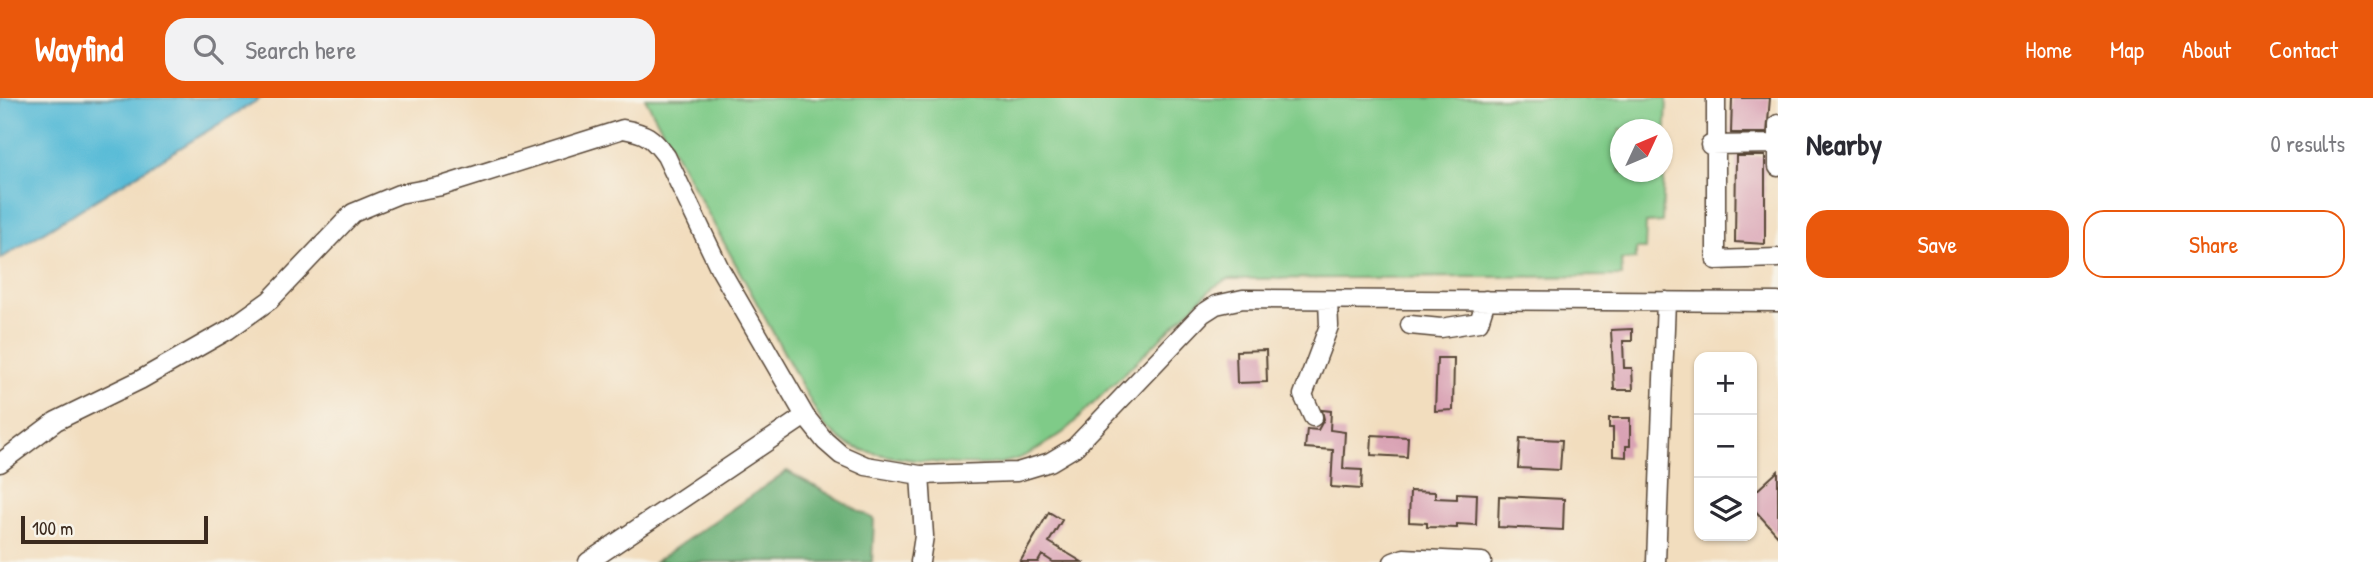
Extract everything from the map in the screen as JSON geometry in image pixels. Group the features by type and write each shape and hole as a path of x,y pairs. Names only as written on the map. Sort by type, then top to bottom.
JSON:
{"lane":[{"path":"1716,98 1713,145 1716,260 1778,258"},
{"path":"1778,124 1778,167"},
{"path":"0,463 56,421 140,380 238,323 270,300 353,213 398,194 442,186 623,129 642,132 655,141 666,156 720,269 805,416 825,441 841,455 866,466 920,475 1017,472 1050,462 1075,447 1202,314 1216,305 1243,299 1778,302"},
{"path":"1713,145 1778,144"},
{"path":"1313,417 1303,395 1329,326 1328,300"},
{"path":"1410,324 1441,328 1479,321 1486,300"},
{"path":"1656,562 1666,301"},
{"path":"588,562 805,416"},
{"path":"920,475 924,536 920,562"},
{"path":"1392,562 1405,558 1482,562"}],"green space":[{"path":"645,98 1667,98 1666,119 1610,119 1610,182 1664,182 1662,222 1646,223 1645,249 1636,249 1636,259 1621,260 1622,276 1228,279 1212,288 1064,432 1026,455 1001,463 967,464 898,458 845,443 824,426"},
{"path":"787,471 874,519 872,562 655,562"}],"water":[{"path":"0,98 261,98 0,259"}],"building":[{"path":"1732,98 1770,98 1767,133 1731,133"},
{"path":"1736,156 1765,156 1765,244 1735,242"},
{"path":"1632,329 1632,341 1623,341 1624,368 1632,368 1633,390 1614,390 1611,330"},
{"path":"1266,350 1267,382 1237,383 1236,351"},
{"path":"1437,358 1454,358 1453,410 1435,411"},
{"path":"1322,410 1331,411 1330,430 1345,432 1343,469 1362,470 1361,489 1331,487 1333,450 1305,448 1307,429 1318,430 1324,419"},
{"path":"1609,418 1630,418 1630,446 1626,446 1626,457 1613,456 1613,428 1609,428"},
{"path":"1372,435 1408,437 1407,457 1371,455"},
{"path":"1520,438 1562,440 1560,470 1518,468"},
{"path":"1778,471 1778,536 1757,513 1757,490"},
{"path":"1410,491 1435,492 1435,498 1457,499 1457,493 1477,494 1476,525 1457,524 1457,528 1427,527 1427,523 1409,522"},
{"path":"1499,496 1564,499 1563,530 1498,527"},
{"path":"1049,512 1062,520 1049,542 1082,562 1053,562 1042,555 1038,562 1020,562"}]}
